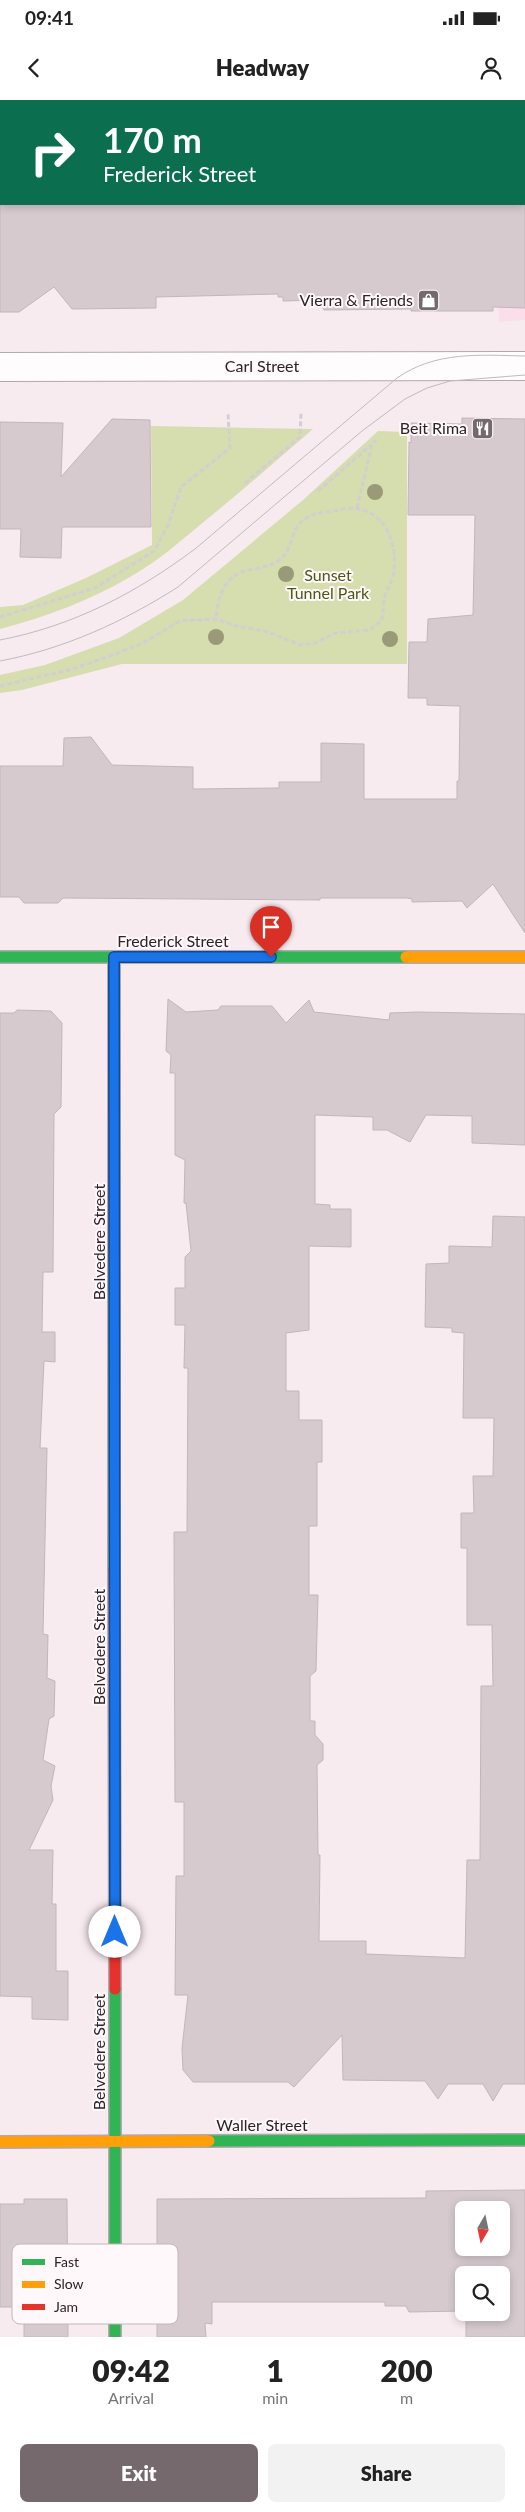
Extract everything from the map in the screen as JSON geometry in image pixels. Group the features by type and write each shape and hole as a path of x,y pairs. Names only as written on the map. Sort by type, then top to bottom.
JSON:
{"street":[{"name":"Carl Street","path":"0,367 525,366"},
{"name":"Belvedere Street","path":"114,957 116,2244"},
{"name":"Frederick Street","path":"0,958 525,957"},
{"name":"Waller Street","path":"0,2142 525,2140"},
{"name":"Belvedere Street","path":"116,2324 116,2337"}],"path":[{"path":"0,617 95,588 154,551 168,525 182,487 230,448 228,413"},
{"path":"245,483 300,437 301,413"},
{"path":"318,492 376,440"},
{"path":"357,508 372,445"},
{"path":"0,686 69,670 107,657 143,643 180,621 216,619 236,626 268,632 300,645 316,643 336,633 362,632 375,628 383,616 384,600 394,573 394,555 387,532 378,517 369,510 344,508 315,514 300,522 285,554 278,561 261,568 240,572 228,581 219,596 216,619"}],"shaded area":[{"path":"494,205 525,205 525,320 499,322"}],"green space":[{"path":"151,426 313,429 179,543 140,571 115,586 67,608 0,629 0,607 23,605 86,578 152,545"},
{"name":"Sunset Tunnel Park","path":"378,431 407,432 407,664 122,664 22,690 0,693 0,675 45,665 119,638 183,600 303,500"}],"building":[{"path":"0,205 525,205 525,308 493,307 493,311 411,311 411,309 324,310 319,300 283,301 283,297 278,297 278,294 156,297 156,308 72,309 54,287 19,312 0,312"},
{"path":"462,418 525,419 525,933 493,884 467,908 462,901 412,902 412,899 407,898 320,898 320,900 63,898 58,903 24,903 19,897 0,897 0,766 63,766 64,738 91,737 112,765 193,767 193,789 279,788 279,782 321,782 321,743 364,744 364,799 457,799 460,706 427,705 427,698 408,698 409,642 427,642 428,619 473,615 475,515 408,515 411,423 462,424"},
{"path":"112,419 150,420 151,527 62,527 61,558 20,557 21,529 0,529 0,422 63,423 61,477"},
{"path":"168,999 186,1012 218,1010 221,1006 272,1006 286,1023 309,1000 314,1012 389,1020 390,1013 525,1014 525,1145 472,1143 472,1116 426,1115 410,1142 387,1130 373,1130 373,1117 315,1115 315,1204 330,1205 330,1209 351,1209 351,1247 309,1246 309,1330 286,1333 286,1391 299,1391 299,1420 322,1420 322,1462 317,1462 317,1526 309,1526 309,1595 318,1595 316,1671 310,1676 310,1721 315,1721 315,1735 323,1744 323,1760 317,1765 318,1855 320,1855 319,1941 366,1941 366,1954 465,1958 467,1860 480,1860 481,1686 493,1686 492,1625 467,1625 467,1548 461,1548 461,1513 474,1513 473,1476 493,1476 494,1418 463,1418 464,1333 452,1332 452,1328 425,1327 426,1264 449,1263 449,1246 492,1247 493,1216 525,1217 525,2084 503,2084 493,2101 483,2084 448,2084 438,2099 425,2081 343,2080 342,2035 294,2087 288,2082 193,2082 183,2070 182,2048 188,1995 175,1995 176,1876 184,1876 184,1802 175,1802 174,1532 187,1532 188,1368 184,1368 185,1325 175,1325 175,1288 185,1288 185,1257 191,1251 186,1203 184,1203 185,1160 175,1155 175,1073 170,1073 171,1055 166,1051"},
{"path":"17,1010 51,1011 62,1023 61,1107 54,1114 53,1272 43,1272 42,1332 55,1332 55,1362 44,1361 40,1448 47,1448 43,1634 48,1635 47,1678 55,1681 54,1716 49,1719 43,1760 55,1766 51,1786 53,1800 29,1850 53,1850 52,1904 56,1904 56,1971 68,1971 68,2020 32,2019 32,1997 0,1996 0,1013 14,1013"},
{"path":"525,2190 525,2337 466,2337 466,2321 510,2321 510,2266 455,2266 455,2311 409,2312 406,2306 385,2306 385,2302 212,2302 212,2324 205,2323 206,2337 157,2337 157,2324 178,2324 178,2244 157,2244 157,2199 426,2198 426,2191"},
{"path":"24,2199 67,2199 67,2244 12,2244 12,2307 0,2307 0,2204 24,2204"},
{"path":"24,2324 68,2324 68,2337 24,2337"}],"tram line":[{"path":"0,640 27,634 78,617 127,593 173,565 195,549 397,378 412,369 427,363 458,356 525,356"},
{"path":"0,661 24,656 92,633 136,612 178,587 362,431 405,399 427,388 450,381 525,375"}],"traffic: fast":[{"path":"0,957 406,957"},
{"path":"114,1261 114,1569"},
{"path":"115,1989 115,2244"},
{"path":"209,2141 525,2140"},
{"path":"115,2324 115,2337"}],"traffic: slow":[{"path":"406,957 525,957"},
{"path":"0,2142 209,2141"}],"traffic: jam":[{"path":"114,957 114,1261"},
{"path":"114,1569 115,1989"}],"place":[{"name":"Vierra & Friends","path":"429,300"},
{"name":"Beit Rima","path":"483,428"}],"route":[{"path":"115,1932 114,957 271,957"}]}
